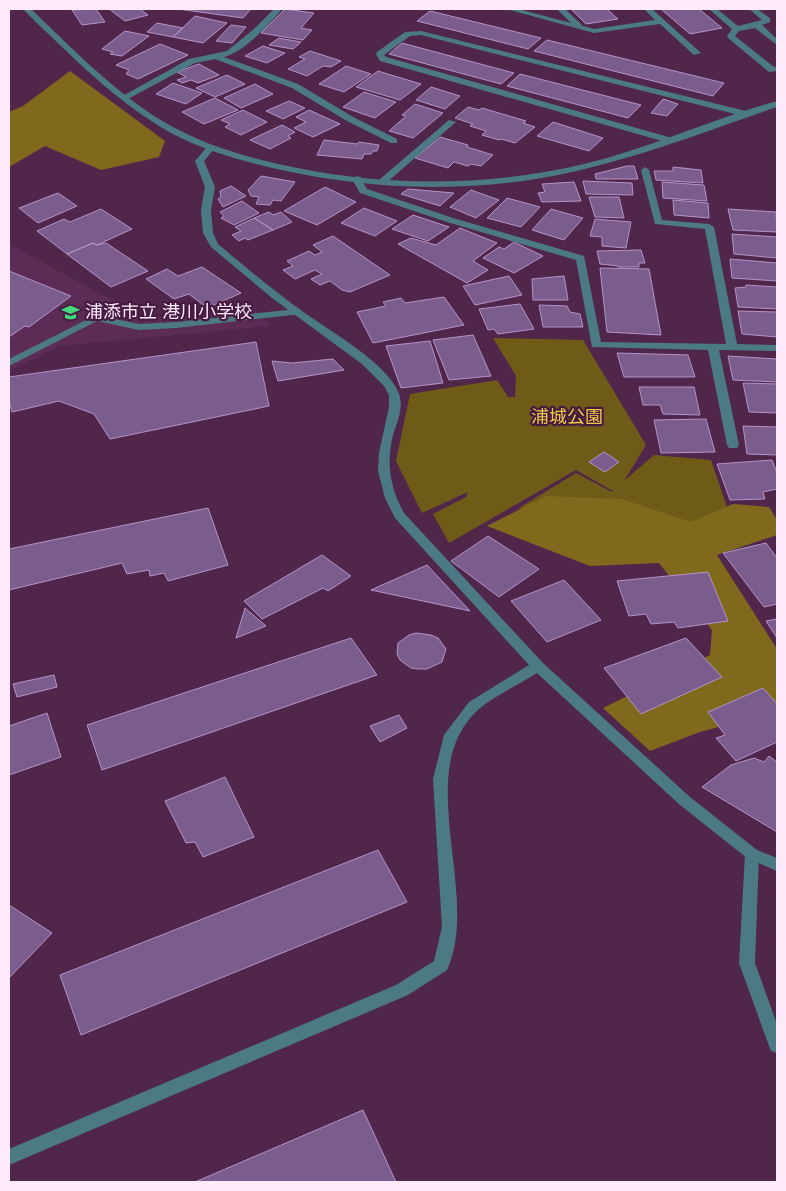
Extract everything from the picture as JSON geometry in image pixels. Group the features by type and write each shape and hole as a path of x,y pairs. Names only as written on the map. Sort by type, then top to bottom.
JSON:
{"street":[{"path":"27,9 123,98 161,124 212,148 268,164 330,177 382,182 457,183 521,179 575,168 669,140 777,104"},
{"path":"123,98 192,61 230,53 278,9"},
{"path":"510,9 594,31 661,21"},
{"path":"561,9 579,27"},
{"path":"648,9 697,53"},
{"path":"713,9 736,29"},
{"path":"753,9 767,20 757,25 736,29 731,36 772,70 777,69"},
{"path":"757,25 777,42"},
{"path":"669,140 383,59 380,54 408,34 421,33 747,114"},
{"path":"214,56 295,86 350,119 394,141"},
{"path":"382,182 452,122"},
{"path":"212,148 199,161 210,187 206,210 207,226 208,234 214,245 297,312 371,366 384,379 394,394 395,412 385,444 383,471 389,498 399,515 538,666 686,801 752,854 777,865"},
{"path":"645,170 658,222 709,227 732,347"},
{"path":"357,180 363,191 450,220 582,258 596,345 777,348"},
{"path":"9,363 96,318 139,327 176,326 297,312"},
{"path":"713,347 733,445"},
{"path":"9,1157 402,990 441,965 450,927 440,779 451,735 474,706 538,666"},
{"path":"752,854 747,963 777,1046"}],"shaded area":[{"path":"70,71 165,141 159,157 101,170 45,146 9,167 9,112 23,106"},
{"name":"浦添市立 港川小学校","path":"9,244 147,319 250,304 271,326 60,346 9,371"},
{"path":"546,496 622,499 691,522 733,504 769,507 777,520 777,535 717,555 777,649 777,711 700,732 650,751 603,708 710,655 712,630 659,563 590,566 487,526"}],"green space":[{"name":"浦城公園","path":"493,338 583,340 646,445 624,481 654,455 711,460 728,510 692,533 553,531 519,508 576,473 613,491 576,470 449,543 433,514 466,497 468,492 422,513 396,461 410,394 497,380 508,397 515,397 516,376"}],"building":[{"path":"96,9 105,22 82,25 72,10"},
{"path":"109,9 140,9 148,15 125,21"},
{"path":"178,9 251,9 243,18"},
{"path":"285,9 314,13 301,28 312,30 303,40 261,33"},
{"path":"571,9 607,9 618,19 586,24"},
{"path":"661,9 699,9 722,28 690,34"},
{"path":"430,11 541,38 528,49 417,21"},
{"path":"195,16 227,23 203,43 173,37"},
{"path":"157,23 183,28 173,37 147,32"},
{"path":"231,25 246,27 232,43 216,41"},
{"path":"125,31 149,36 122,56 110,54 113,52 102,49"},
{"path":"279,38 301,42 293,49 269,45"},
{"path":"547,40 724,83 713,96 534,51"},
{"path":"402,43 514,73 501,84 389,54"},
{"path":"160,44 188,55 138,79 126,74 129,70 116,65"},
{"path":"263,46 285,53 267,63 245,56"},
{"path":"310,51 341,61 331,67 323,66 307,76 288,69 305,59 299,57"},
{"path":"199,64 219,75 198,83 191,80 182,83 177,80 186,77 177,72"},
{"path":"346,66 371,74 344,92 319,84"},
{"path":"378,71 421,84 400,100 356,87"},
{"path":"520,74 641,105 628,118 507,86"},
{"path":"227,75 245,84 215,97 196,88"},
{"path":"173,83 202,93 186,104 156,94"},
{"path":"255,84 273,94 241,108 224,98"},
{"path":"431,87 460,96 445,109 416,100"},
{"path":"364,92 396,102 375,118 343,107"},
{"path":"215,98 238,110 204,124 182,112"},
{"path":"663,99 678,104 667,116 651,113"},
{"path":"289,101 305,108 283,119 266,111"},
{"path":"415,104 443,113 413,138 389,131 406,116 402,115"},
{"path":"468,107 479,110 482,108 526,121 523,123 535,127 515,143 482,135 486,131 470,126 473,124 455,118"},
{"path":"243,110 267,122 241,135 225,127 230,124 221,120"},
{"path":"309,110 340,124 313,137 294,128 306,122 296,117"},
{"path":"553,122 603,138 589,151 537,136"},
{"path":"282,125 295,132 288,136 291,138 270,149 250,140"},
{"path":"440,137 493,155 481,166 471,164 468,166 454,162 448,168 415,158"},
{"path":"324,140 379,145 377,151 373,151 371,154 364,154 362,159 317,155"},
{"path":"634,166 638,179 596,179 595,174"},
{"path":"673,167 701,170 703,183 656,180 654,171 673,171"},
{"path":"261,176 295,182 281,201 273,200 270,205 256,204 259,197 251,196 248,190"},
{"path":"583,181 632,183 633,195 586,194"},
{"path":"574,182 581,201 542,202 538,193 545,192 542,184"},
{"path":"662,182 704,185 707,201 663,198"},
{"path":"231,186 246,196 223,207 218,199 221,197 220,191"},
{"path":"325,187 356,202 317,225 284,211"},
{"path":"408,189 454,193 440,206 401,194"},
{"path":"471,190 499,200 476,218 450,207"},
{"path":"58,193 77,206 38,223 19,208"},
{"path":"589,197 619,197 624,218 595,217"},
{"path":"507,198 540,207 521,227 487,218"},
{"path":"673,200 708,203 709,218 674,215"},
{"path":"242,201 259,213 234,225 221,218 224,216 220,212"},
{"path":"364,208 397,221 375,236 341,223"},
{"path":"101,209 132,229 97,245 93,243 67,254 37,231 64,219 70,222"},
{"path":"551,209 583,218 564,240 532,230"},
{"path":"728,209 776,212 777,232 733,230"},
{"path":"269,212 273,215 281,212 292,222 273,230 254,218"},
{"path":"413,215 449,227 428,241 392,229"},
{"path":"254,218 273,230 248,240 245,238 239,241 232,235 241,231 235,227"},
{"path":"595,219 631,222 626,248 602,246 602,237 590,236"},
{"path":"460,228 497,243 473,261 488,270 467,283 398,244 411,238 436,245"},
{"path":"732,234 777,237 777,258 734,254"},
{"path":"333,236 390,275 350,292 342,290 330,281 320,285 311,279 322,274 315,270 295,279 283,270 293,266 287,261 309,251 315,255 322,252 313,245"},
{"path":"514,242 543,256 514,273 483,258 499,247 504,249"},
{"path":"93,243 97,245 106,243 148,271 111,287 67,254"},
{"path":"641,250 645,263 639,263 639,267 618,267 600,264 597,251"},
{"path":"730,259 777,263 777,281 732,278"},
{"path":"202,267 241,293 207,308 189,294 174,299 146,279 167,269 178,276"},
{"path":"600,268 649,269 661,335 607,332"},
{"path":"9,271 71,296 29,327 25,326 9,337"},
{"path":"509,276 522,295 475,305 463,286"},
{"path":"564,276 568,300 533,300 532,279"},
{"path":"746,285 777,287 777,309 738,307 735,288 746,287"},
{"path":"444,297 464,325 373,343 357,312 386,306 383,302 401,298 405,303"},
{"path":"520,304 534,329 498,334 494,329 488,330 479,309"},
{"path":"539,305 567,306 570,312 580,314 583,327 543,327"},
{"path":"738,311 777,312 777,337 742,334"},
{"path":"473,335 491,376 449,380 433,340"},
{"path":"430,341 443,383 401,388 386,346"},
{"path":"256,342 269,406 110,439 94,414 59,401 12,412 9,401 9,377"},
{"path":"617,353 688,355 695,377 624,377"},
{"path":"728,356 777,359 777,382 733,380"},
{"path":"333,359 344,370 278,381 272,361 292,363"},
{"path":"743,383 777,384 777,413 749,412"},
{"path":"639,387 694,387 700,415 663,414 660,405 643,405"},
{"path":"706,419 715,452 661,453 654,420"},
{"path":"743,426 777,427 777,455 747,454"},
{"path":"604,452 619,462 605,472 589,462"},
{"path":"772,460 777,473 777,489 763,492 765,499 730,500 717,464"},
{"path":"208,508 228,565 168,581 164,573 150,576 149,570 127,574 122,563 9,590 9,549"},
{"path":"488,536 539,569 499,597 451,561"},
{"path":"766,543 777,558 777,604 764,607 723,553"},
{"path":"322,555 351,576 328,591 323,588 262,619 244,601"},
{"path":"427,565 470,611 371,590"},
{"path":"708,572 728,621 678,628 674,622 651,624 646,614 629,616 617,581"},
{"path":"564,580 601,620 547,642 511,601"},
{"path":"245,608 266,626 236,638"},
{"path":"777,619 777,638 766,621"},
{"path":"416,633 438,638 446,649 442,662 427,669 419,669 411,668 400,660 397,654 398,643 409,635"},
{"path":"351,638 377,675 102,770 87,725"},
{"path":"686,638 722,677 641,714 604,668"},
{"path":"54,675 57,687 17,697 13,684"},
{"path":"763,688 777,704 777,742 736,761 716,738 725,735 708,712"},
{"path":"47,713 61,757 9,775 9,726"},
{"path":"399,715 407,728 380,742 370,726"},
{"path":"769,756 777,762 777,832 702,787 731,765 754,758 764,762"},
{"path":"225,777 254,837 203,857 195,842 186,843 165,801"},
{"path":"378,850 407,902 81,1035 60,975"},
{"path":"9,905 52,933 9,978"},
{"path":"363,1110 396,1182 195,1182"}],"place":[{"name":"浦添市立 港川小学校","path":"71,312"}]}
